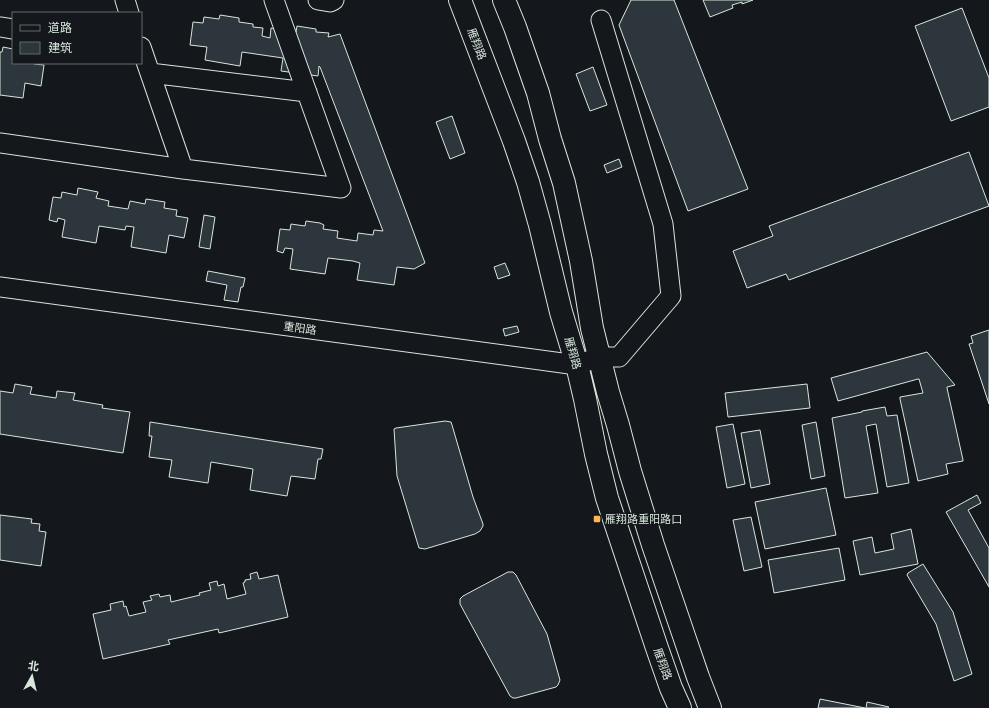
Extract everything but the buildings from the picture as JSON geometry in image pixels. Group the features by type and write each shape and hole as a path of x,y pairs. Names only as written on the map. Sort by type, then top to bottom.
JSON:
{"main road":[{"name":"雁翔路","path":"460,0 514,141 528,182 561,312 577,365 607,498 657,648 671,688 680,708"},
{"path":"504,0 538,93 550,139 564,183 581,261 592,328 630,471 695,670 710,708"}],"street":[{"path":"125,0 129,12"},
{"path":"0,143 183,169 341,188 274,0"},
{"path":"318,0 330,2 334,0"},
{"name":"重阳路","path":"0,287 577,365 599,357 619,357 671,296 663,224 601,20"},
{"path":"0,27 12,29"},
{"path":"142,50 183,169"},
{"path":"150,73 307,92"}],"place":[{"name":"雁翔路重阳路口","path":"597,519"}]}
